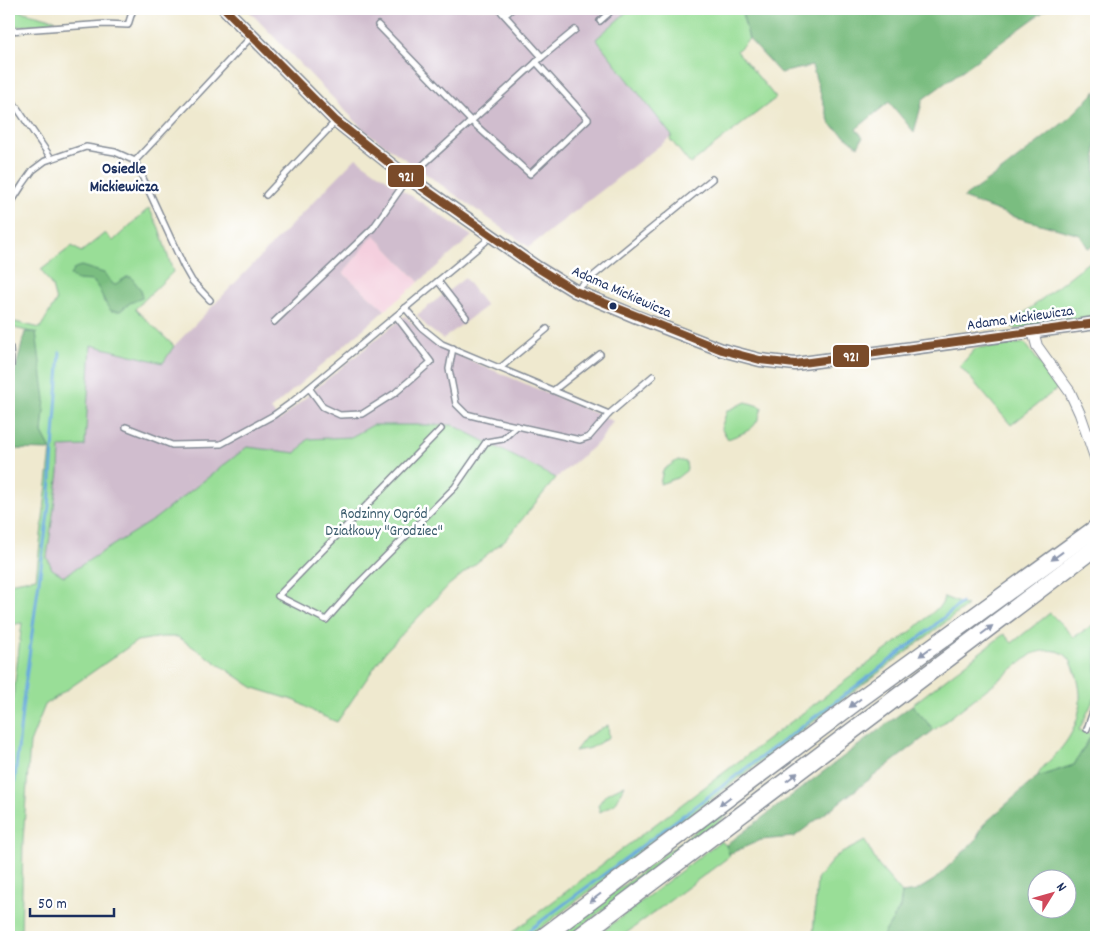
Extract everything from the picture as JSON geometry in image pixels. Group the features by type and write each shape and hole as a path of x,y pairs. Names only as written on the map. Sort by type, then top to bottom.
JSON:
{"main road":[{"path":"543,937 856,702 1096,528"},
{"path":"579,937 1096,547"}],"street":[{"name":"Adama Mickiewicza","path":"225,9 336,122 410,179 536,267 575,290 644,320 722,350 776,363 795,364 1096,323"},
{"path":"1033,331 1037,346 1070,392 1096,460"}],"lane":[{"path":"9,31 105,24 128,25 133,9"},
{"path":"499,9 542,57"},
{"path":"505,15 512,9"},
{"path":"600,21 609,13 606,9"},
{"path":"378,25 471,121 530,174 588,119 536,62"},
{"path":"274,322 372,228 400,189 410,179 536,62 575,30"},
{"path":"135,161 252,37"},
{"path":"9,96 51,158"},
{"path":"266,195 336,122"},
{"path":"9,211 15,197 33,170 51,158 86,147 115,152 135,161 184,267 192,281 210,300"},
{"path":"575,290 712,179"},
{"path":"126,427 172,445 221,444 274,415 309,388 485,242 490,235"},
{"path":"438,281 466,317"},
{"path":"405,308 422,328 442,344 609,414"},
{"path":"309,388 323,407 340,414 362,414 395,393 431,362 396,316"},
{"path":"500,368 547,329"},
{"path":"9,369 11,365 10,348"},
{"path":"453,348 449,369 456,404 466,414 580,440 589,437 609,414 653,376"},
{"path":"554,390 600,354"},
{"path":"441,429 278,596 326,620 361,580 455,487 486,442 503,439 517,426"},
{"path":"1087,729 1096,703"}],"shaded area":[{"path":"247,9 630,9 596,39 672,136 529,247 365,131"},
{"path":"356,158 472,236 419,282 374,235 343,273 385,310 271,409 279,421 405,316 425,336 441,348 613,421 600,441 556,478 513,459 373,425 351,437 323,438 296,453 247,447 156,518 64,576 52,569 47,557 60,447 85,446 90,345 163,363 175,345"},
{"path":"374,235 419,282 385,310 343,273"},
{"path":"465,278 486,306 443,339 428,328 417,315"}],"green space":[{"path":"9,9 56,20 44,24 9,27"},
{"path":"630,9 741,9 749,39 737,51 776,98 690,164 670,139 672,136 596,39"},
{"path":"741,9 1047,9 923,99 914,132 889,102 856,129 863,137 858,146 830,124 812,66 780,73 749,39"},
{"path":"1096,91 1096,245 1088,248 1080,235 1015,217 963,198 1068,119"},
{"name":"Rodzinny Ogród Działkowy \"Grodziec\"","path":"149,208 159,228 173,272 135,309 174,346 163,363 91,345 85,446 60,447 59,472 47,557 52,569 64,576 156,518 247,447 296,453 308,439 351,437 373,425 453,425 556,478 505,540 449,585 385,652 337,722 318,714 296,701 254,688 178,637 162,637 137,641 45,705 30,743 23,840 21,937 9,937 9,731 22,623 9,625 9,583 36,578 51,450 42,433 43,417 36,333 9,327 9,322 40,328 56,301 52,286 41,270 72,246 81,252 105,233 113,241","holes":["127,277 130,303 120,311 104,302 101,290 93,281 114,286"]},
{"path":"1096,260 1096,317 1017,329 1012,327 1013,322 1086,264"},
{"path":"81,266 104,273 114,285 127,277 131,277 141,290 142,298 130,303 120,311 111,311 93,281 77,280 70,275 75,268"},
{"path":"25,332 36,332 45,399 42,433 51,450 9,449 9,395"},
{"path":"1025,343 1058,388 1011,425 960,366 976,348"},
{"path":"746,402 762,407 760,415 751,429 728,439 721,428 727,411"},
{"path":"678,460 686,462 687,470 677,478 660,484 663,470"},
{"path":"944,597 967,606 529,937 506,937 914,629 942,604"},
{"path":"1050,613 1074,637 1096,623 1096,695 1079,730 1092,734 1074,765 1037,777 1043,767 1057,753 1072,733 1079,711 1080,699 1077,676 1069,658 1060,652 1049,650 1032,654 934,730 912,705 1004,634 1012,643"},
{"path":"912,705 934,730 794,837 761,840 729,854 726,845"},
{"path":"608,725 609,737 591,748 575,751 586,737"},
{"path":"1092,734 1096,734 1096,937 882,937 900,908 902,893 916,891 934,880 976,840 983,825 1037,777 1074,765"},
{"path":"625,785 614,804 600,812 598,805 606,794"},
{"path":"722,811 727,815 709,830 567,937 555,937"},
{"path":"720,841 726,845 730,856 621,937 595,937"},
{"path":"865,841 878,865 902,893 900,908 882,937 813,937 817,879 836,856"}],"waterway":[{"path":"9,836 23,701 49,506 60,352"},
{"path":"520,937 859,684 961,603"}],"transit line":[{"name":"921","path":"225,9 336,121 399,171 536,267 575,291 722,350 760,360 795,364 1096,323"}],"district":[{"name":"Osiedle Mickiewicza","path":"124,176"}]}
